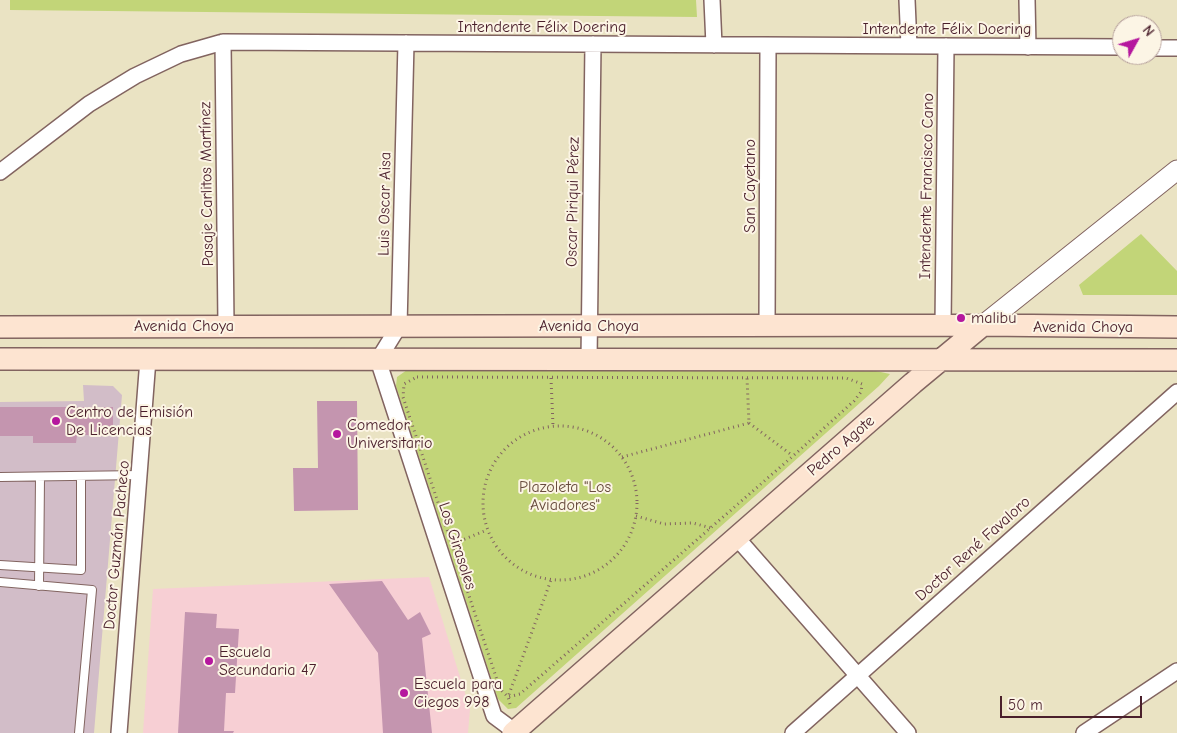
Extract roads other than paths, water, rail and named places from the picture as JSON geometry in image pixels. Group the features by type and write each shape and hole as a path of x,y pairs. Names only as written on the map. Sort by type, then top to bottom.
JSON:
{"main road":[{"name":"Avenida Choya","path":"0,327 983,325 1177,327"},
{"name":"Pedro Agote","path":"515,733 983,325"},
{"name":"Avenida Choya","path":"0,359 378,360 551,368 589,360 1177,360"}],"street":[{"path":"712,0 714,45"},
{"path":"908,0 909,46"},
{"path":"1027,0 1028,47"},
{"name":"Intendente Félix Doering","path":"0,172 90,104 135,76 181,54 223,42 1112,47"},
{"name":"Pasaje Carlitos Martínez","path":"223,42 226,326"},
{"name":"Luis Oscar Aisa","path":"399,326 406,43"},
{"name":"Oscar Piriqui Pérez","path":"589,360 593,44"},
{"name":"San Cayetano","path":"767,326 768,46"},
{"name":"Intendente Francisco Cano","path":"943,326 946,46"},
{"path":"1162,48 1177,48"},
{"name":"Pedro Agote","path":"983,325 1177,170"},
{"path":"378,360 399,326"},
{"name":"Doctor Guzmán Pacheco","path":"120,733 148,359"},
{"name":"Los Girasoles","path":"378,360 494,716 515,733"},
{"name":"Doctor René Favaloro","path":"793,733 1177,392"},
{"path":"737,538 908,733"},
{"path":"1084,733 1177,671"}],"lane":[{"path":"0,477 140,475"},
{"path":"0,564 81,570 82,476"},
{"path":"39,586 40,477"},
{"path":"0,582 92,590 79,733"}],"place":[{"name":"malibu","path":"961,318"},
{"name":"Centro de Emisión De Licencias","path":"56,421"},
{"name":"Comedor Universitario","path":"337,434"},
{"name":"Escuela Secundaria 47","path":"209,661"},
{"name":"Escuela para Ciegos 998","path":"404,693"}],"park label":[{"name":"Plazoleta \"Los Aviadores\"","path":"565,496"}]}
